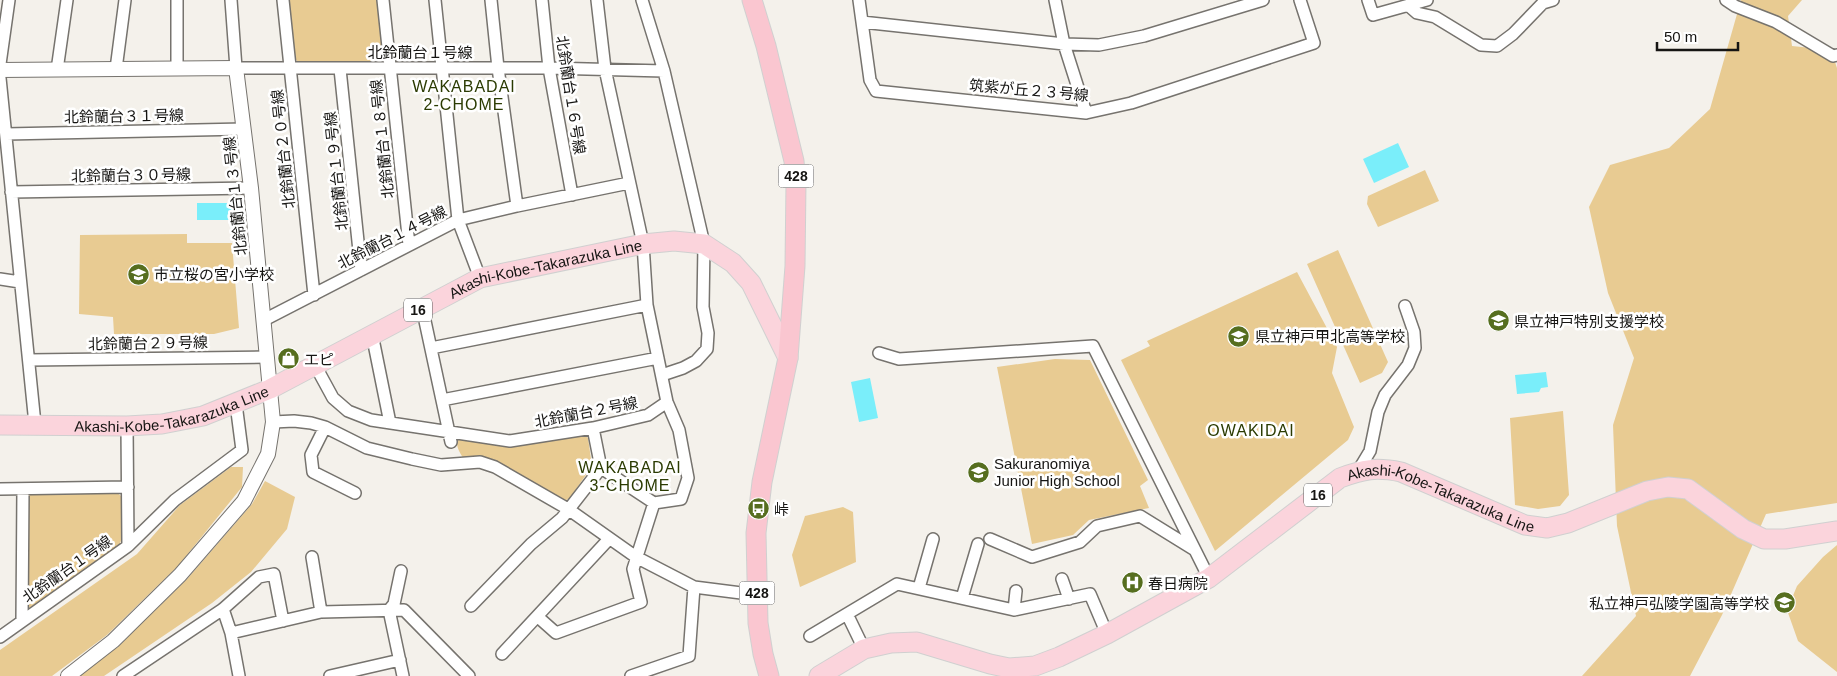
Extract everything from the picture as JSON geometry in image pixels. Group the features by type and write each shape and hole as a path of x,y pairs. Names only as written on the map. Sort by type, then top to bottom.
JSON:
{"highway":[{"name":"428","path":"752,0 766,46 795,168 797,205 795,266 788,358 758,509 756,533 757,594 762,647 769,676"}],"main road":[{"name":"Akashi-Kobe-Takarazuka Line","path":"0,424 127,426 162,424 195,417 236,404 270,389 480,278 643,244 674,241 704,244 733,264 751,282 788,358"},
{"name":"Akashi-Kobe-Takarazuka Line","path":"831,673 864,650 891,643 917,642 990,664 1037,671 1059,657 1107,634 1209,578 1340,478 1358,471 1380,468 1400,472 1524,525 1547,528 1568,524 1647,491 1668,487 1688,489 1743,529 1764,539 1785,539 1837,531"}],"street":[{"path":"0,64 9,0"},
{"path":"57,70 67,0"},
{"path":"116,69 125,0"},
{"path":"177,0 177,69"},
{"name":"北鈴蘭台１３号線","path":"68,676 113,641 180,575 244,501 268,454 273,422 251,188 236,68 231,0"},
{"name":"北鈴蘭台２０号線","path":"284,0 314,294"},
{"name":"北鈴蘭台１８号線","path":"383,0 409,245"},
{"path":"435,0 458,220 480,278"},
{"path":"491,0 516,206"},
{"name":"北鈴蘭台１６号線","path":"542,0 549,68 572,195"},
{"path":"593,428 601,468 654,503 681,500 688,478 679,430 667,402 647,305 643,244 605,69 597,0"},
{"path":"642,0 664,71 704,244 703,307 708,333 707,348 696,360 682,368 662,375"},
{"name":"筑紫が丘２３号線","path":"859,0 870,80 876,90 1086,113 1131,103 1314,43 1300,0"},
{"path":"1055,0 1064,44 1086,113"},
{"path":"862,22 1064,44 1099,45 1144,36 1264,0"},
{"path":"1368,0 1374,15 1426,0"},
{"path":"1409,6 1417,13 1435,17 1481,46 1497,46 1513,34 1543,3 1554,0"},
{"path":"1726,0 1734,6 1776,22 1834,56 1837,55"},
{"name":"北鈴蘭台１号線","path":"0,70 549,68 664,71"},
{"name":"北鈴蘭台１９号線","path":"340,69 361,270"},
{"path":"0,78 35,424"},
{"name":"北鈴蘭台３１号線","path":"6,134 244,129"},
{"name":"北鈴蘭台１４号線","path":"264,320 458,220 516,206 629,184"},
{"name":"北鈴蘭台３０号線","path":"11,192 251,188"},
{"path":"0,279 20,282"},
{"path":"431,348 647,305"},
{"path":"1358,471 1370,451 1378,412 1385,395 1408,365 1415,348 1414,332 1406,306"},
{"path":"273,422 294,421 311,423 326,427 367,448 441,465 452,448 422,307"},
{"path":"372,334 390,423"},
{"path":"879,353 899,359 1093,346 1209,578"},
{"name":"北鈴蘭台２９号線","path":"29,360 267,357"},
{"path":"442,400 658,358"},
{"name":"北鈴蘭台２号線","path":"315,365 333,398 348,411 370,420 390,423 452,448 593,428 648,415 667,402"},
{"path":"128,546 175,500 242,450 236,404"},
{"name":"北鈴蘭台１号線","path":"0,637 128,546 127,426"},
{"path":"326,427 311,455 313,472 355,493"},
{"path":"452,448 495,467 568,509 636,557 694,587 757,594"},
{"path":"471,606 531,544 562,518 601,468"},
{"path":"0,488 128,487"},
{"path":"22,621 23,489"},
{"path":"538,617 556,634 641,602 633,569 654,503"},
{"path":"990,539 1032,557 1080,542 1097,526 1140,516 1195,550"},
{"path":"502,654 609,539"},
{"path":"919,588 933,540"},
{"path":"962,598 978,544"},
{"path":"312,557 321,612"},
{"path":"389,610 394,604 401,571"},
{"path":"123,676 224,610 259,577 274,574 283,621"},
{"path":"1062,579 1069,599"},
{"path":"810,636 897,584 1014,610 1090,594 1107,634"},
{"path":"631,676 690,656 694,587"},
{"path":"1014,610 1016,591"},
{"path":"224,610 240,676"},
{"path":"389,610 403,676"},
{"path":"231,634 321,612 404,610 469,676"},
{"path":"847,614 864,650"},
{"path":"330,676 400,660"}],"shaded area":[{"path":"287,0 379,0 384,56 380,61 297,61 293,55"},
{"path":"1741,0 1802,0 1788,16 1792,46 1831,50 1837,68 1837,503 1766,514 1722,615 1690,676 1582,676 1636,616 1617,526 1613,425 1634,358 1608,293 1589,207 1610,165 1669,148 1710,109"},
{"path":"1425,170 1439,201 1378,227 1367,204 1368,196"},
{"path":"187,234 187,243 232,243 239,328 214,334 114,334 113,317 79,314 80,235"},
{"path":"1338,250 1388,362 1382,373 1360,383 1307,264"},
{"path":"1297,272 1337,347 1332,373 1354,427 1348,440 1215,551 1121,360 1150,346 1147,341"},
{"path":"1055,359 1090,360 1148,480 1140,486 1149,508 1089,520 1073,535 1032,544 997,367"},
{"path":"1563,411 1569,495 1560,506 1538,509 1515,505 1510,418"},
{"path":"584,435 588,438 592,466 570,498 563,502 464,459 457,444 458,439"},
{"path":"231,467 243,467 242,487 178,566 107,635 52,676 0,676 0,650 137,554 180,505"},
{"path":"265,481 295,497 287,529 251,572 212,603 104,676 81,676 81,673 118,647 188,578 252,504"},
{"path":"115,491 121,496 122,537 119,547 31,609 27,605 27,498 30,494"},
{"path":"843,507 853,512 856,562 800,587 792,555 805,516"},
{"path":"1837,545 1837,672 1798,641 1787,610 1797,586 1823,557"}],"water":[{"path":"1398,143 1409,167 1374,183 1363,159"},
{"path":"197,203 237,203 237,220 197,220"},
{"path":"1546,372 1548,387 1541,388 1539,392 1517,394 1515,375"},
{"path":"870,378 878,418 859,422 851,382"}],"place":[{"name":"市立桜の宮小学校","path":"138,274"},
{"name":"県立神戸特別支援学校","path":"1498,321"},
{"name":"県立神戸甲北高等学校","path":"1239,336"},
{"name":"エピ","path":"288,359"},
{"name":"Sakuranomiya Junior High School","path":"978,472"},
{"name":"峠","path":"758,509"},
{"name":"春日病院","path":"1132,583"},
{"name":"私立神戸弘陵学園高等学校","path":"1785,603"}],"district":[{"name":"WAKABADAI 2-CHOME","path":"464,95"},
{"name":"OWAKIDAI","path":"1251,430"},
{"name":"WAKABADAI 3-CHOME","path":"630,476"}]}
